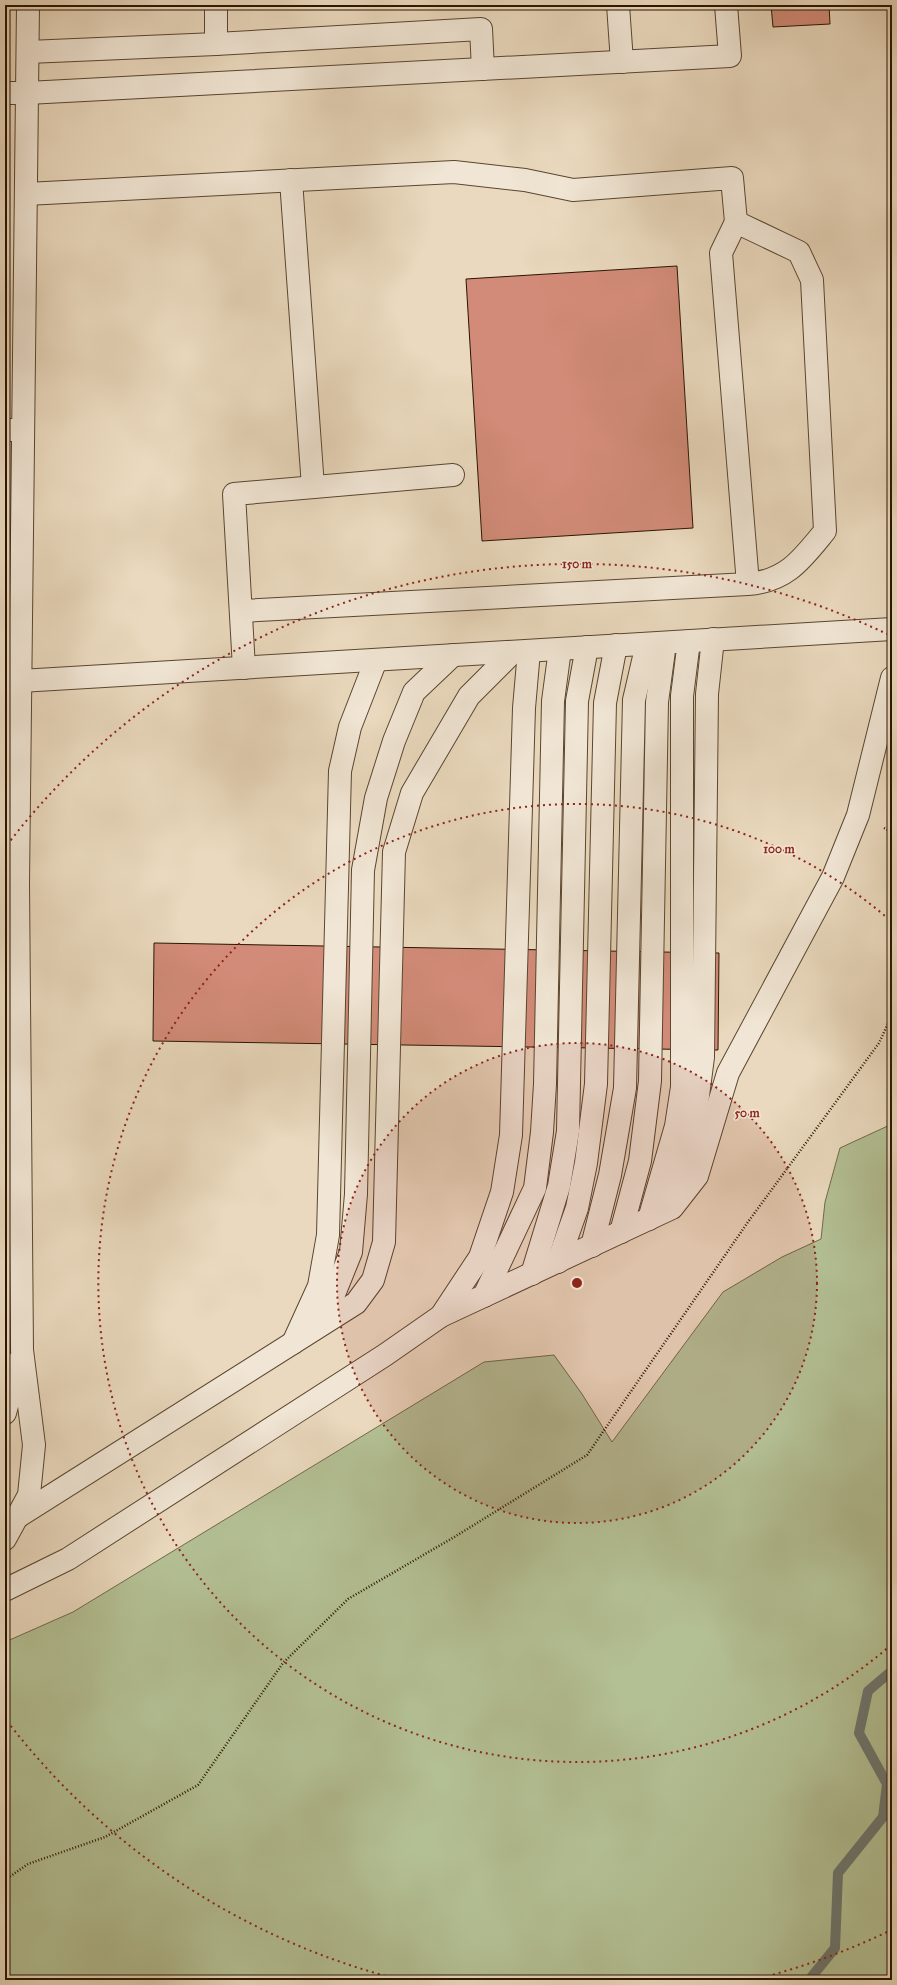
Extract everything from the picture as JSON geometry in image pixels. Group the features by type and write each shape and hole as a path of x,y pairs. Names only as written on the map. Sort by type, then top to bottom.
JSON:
{"street":[{"path":"5,1539 29,1495 34,1445 22,1350 13,1224 12,1014 12,842 20,681 13,652 14,430 26,194 28,5"},
{"path":"216,5 216,44"},
{"path":"618,5 622,62"},
{"path":"5,93 730,56 726,5"},
{"path":"28,52 216,44 481,29 483,69"},
{"path":"26,194 454,172 525,180 573,190 732,178 736,222 722,253 748,584"},
{"path":"291,180 313,488"},
{"path":"241,611 765,583 798,564 825,530 812,280 799,252 736,222"},
{"path":"244,668 234,494 453,475"},
{"path":"20,681 892,629"},
{"path":"672,1208 694,1127 703,1057 707,694 712,640"},
{"path":"649,1219 676,1126 682,1087 682,696 689,641"},
{"path":"621,1232 640,1161 650,1081 657,702 656,643"},
{"path":"592,1246 610,1175 625,1088 634,700 656,643"},
{"path":"558,1262 578,1208 586,1163 596,1084 605,703 616,645"},
{"path":"532,1274 559,1186 568,1131 578,701 587,647"},
{"path":"484,1296 535,1188 541,1139 545,1084 553,701 560,649"},
{"path":"441,1316 480,1258 502,1192 511,1135 524,708 521,651"},
{"path":"18,1517 356,1303 373,1280 384,1242 394,852 412,793 469,696 521,651"},
{"path":"322,1324 351,1252 356,1194 363,870 376,798 394,742 414,692 453,655"},
{"path":"293,1342 320,1286 328,1235 340,771 350,727 376,660"},
{"path":"5,1590 68,1559 385,1355 441,1316 672,1208 697,1176 728,1073 833,877 858,815 892,678"},
{"path":"6,1405 22,1350"}],"path":[{"path":"5,1880 28,1864 105,1837 198,1785 283,1664 348,1599 456,1536 587,1455 748,1222 879,1043 892,1015"}],"green space":[{"path":"892,1124 892,1980 5,1980 5,1642 73,1612 484,1362 554,1355 582,1394 612,1442 723,1292 782,1257 821,1239 825,1202 840,1148"}],"building":[{"path":"771,5 829,5 830,24 773,27"},
{"path":"677,266 693,528 482,541 466,279"},
{"path":"154,943 719,953 718,1050 153,1041"}],"waterway":[{"path":"809,1980 835,1948 838,1873 883,1817 887,1784 859,1733 868,1691 888,1674 892,1675"}]}
